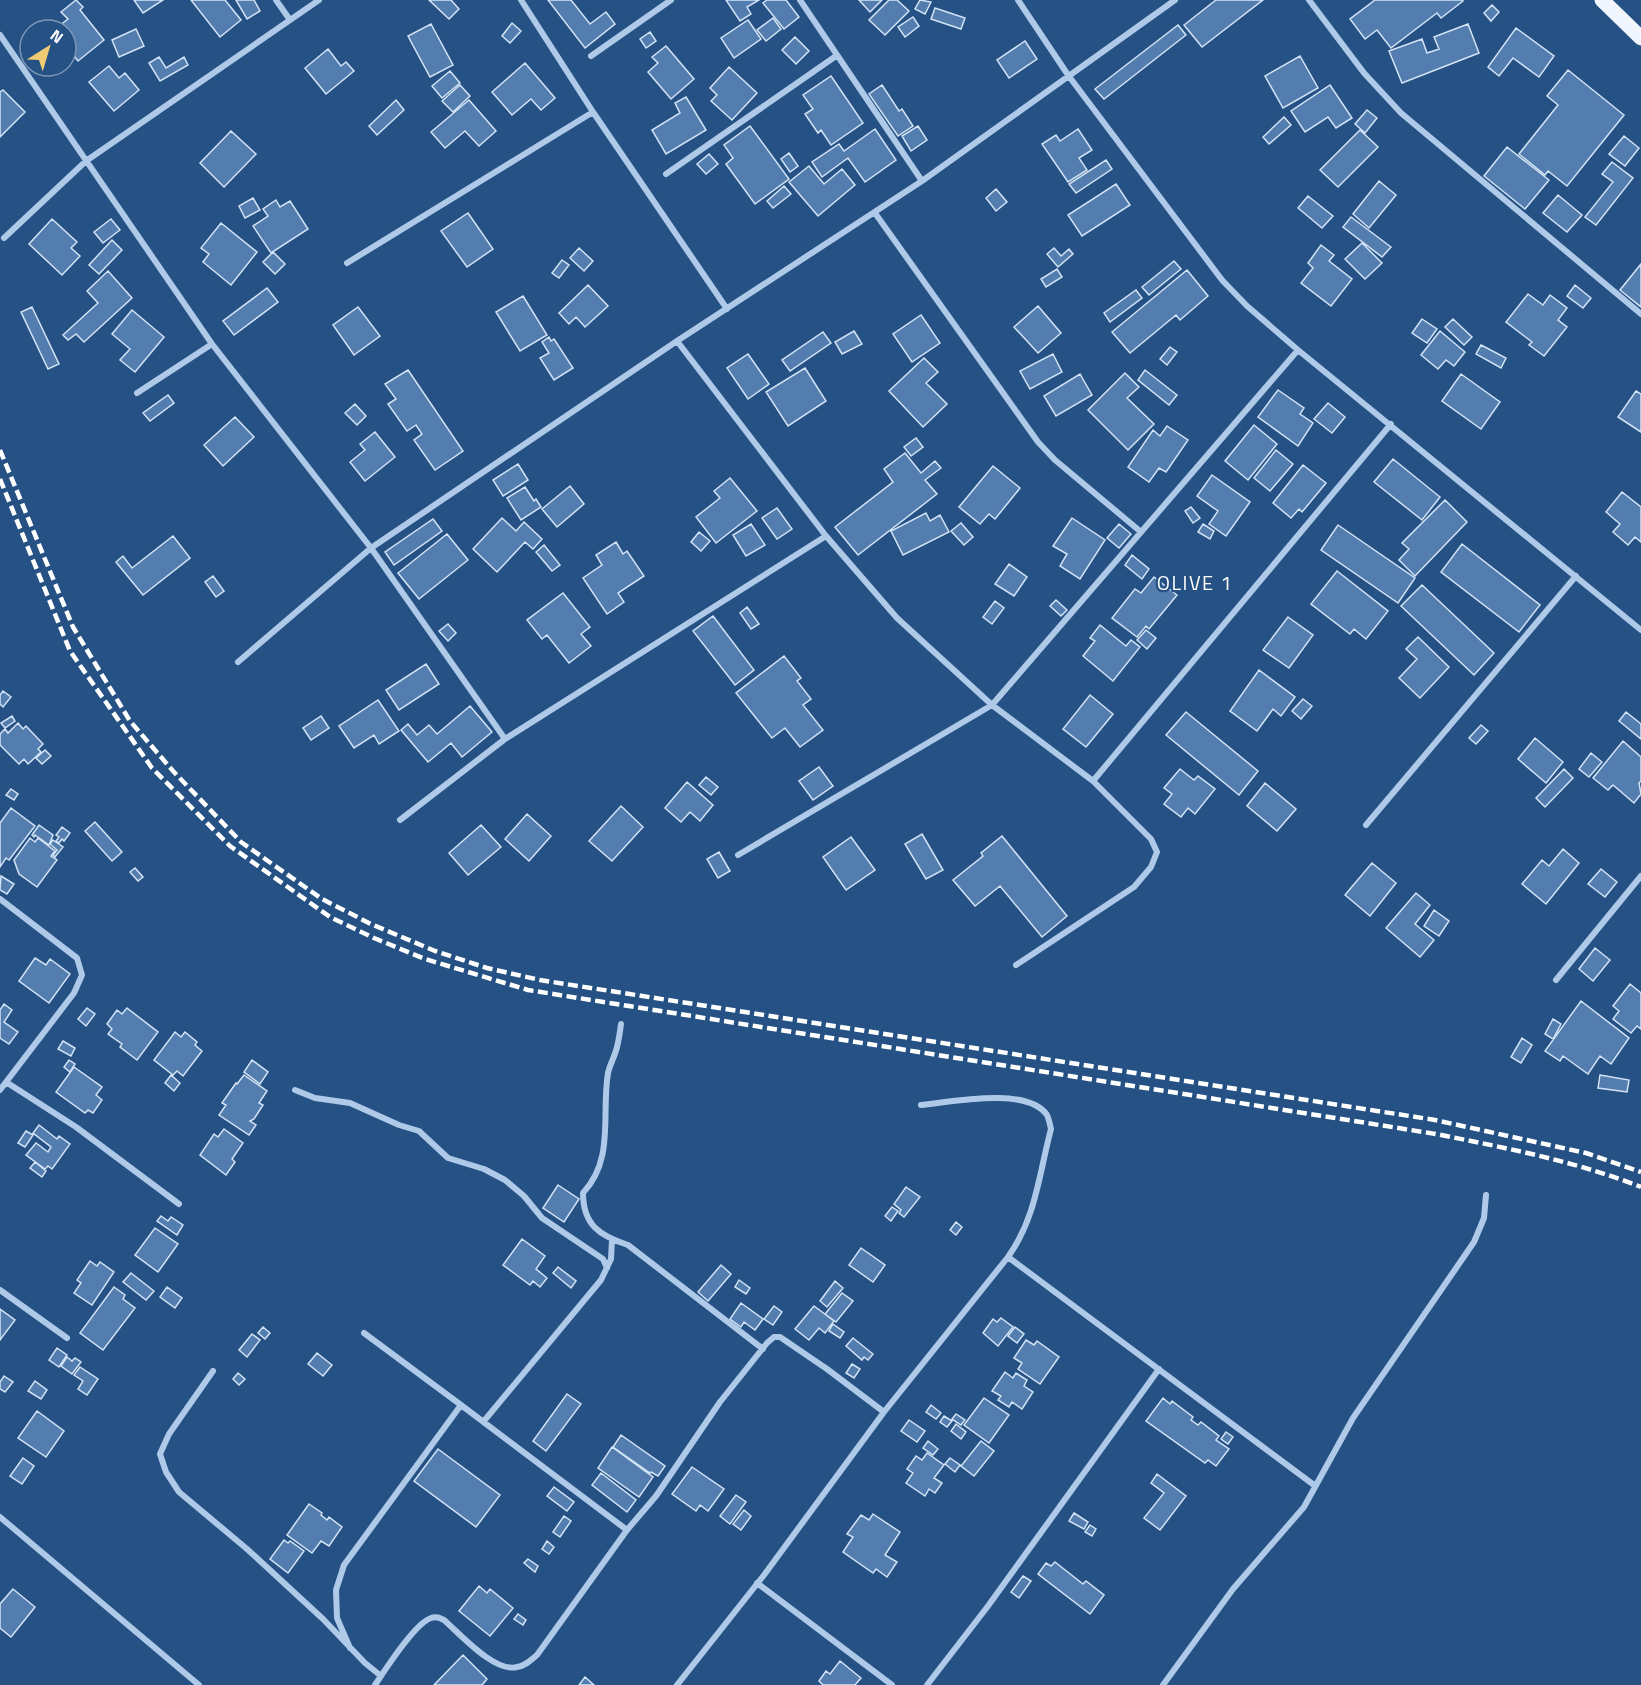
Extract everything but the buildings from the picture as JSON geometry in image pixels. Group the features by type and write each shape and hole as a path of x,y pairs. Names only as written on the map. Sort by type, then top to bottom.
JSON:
{"main road":[{"path":"1602,0 1641,38"}],"street":[{"path":"276,0 290,20"},
{"path":"4,238 86,161 319,0"},
{"path":"522,0 592,112 728,309"},
{"path":"591,56 671,0"},
{"path":"800,0 922,182"},
{"path":"1018,0 1068,75 1222,280 1247,306 1641,630"},
{"path":"238,662 371,548 677,341 922,182 1175,0"},
{"path":"1309,0 1364,73 1401,113 1641,314"},
{"path":"0,35 212,344 371,548 505,739"},
{"path":"666,174 837,56"},
{"path":"347,263 592,112"},
{"path":"875,213 1038,442 1055,460 1141,532"},
{"path":"677,341 826,536 897,618 993,705 1093,781 1151,839 1157,852 1150,867 1134,887 1016,965"},
{"path":"137,393 212,344"},
{"path":"738,855 993,705 1298,350"},
{"path":"1093,781 1391,424"},
{"path":"400,820 505,739 826,536"},
{"path":"1366,825 1575,576"},
{"path":"1556,980 1641,876"},
{"path":"0,899 77,958 82,975 74,993 0,1090"},
{"path":"621,1024 617,1048 608,1076 606,1130 602,1160 597,1174 583,1193 586,1213 598,1233 628,1245 763,1349"},
{"path":"6,1082 76,1127 179,1204"},
{"path":"295,1090 315,1098 350,1103 418,1131 448,1158 484,1169 505,1180 524,1196 542,1218 603,1259 608,1268"},
{"path":"677,1685 884,1412 1008,1257 1019,1241 1030,1217 1051,1129 1047,1115 1028,1101 996,1097 921,1105"},
{"path":"1163,1685 1233,1589 1304,1507 1314,1485 1353,1418 1474,1242 1484,1218 1486,1195"},
{"path":"484,1421 601,1280 611,1259 612,1240"},
{"path":"1008,1257 1314,1485"},
{"path":"0,1290 67,1338"},
{"path":"364,1333 627,1530"},
{"path":"375,1685 419,1625 430,1618 438,1617 444,1620 495,1664 505,1668 518,1667 537,1655 627,1530 656,1496 720,1402 774,1337 780,1337 827,1369 884,1412"},
{"path":"927,1685 988,1606 1159,1370"},
{"path":"213,1371 169,1434 160,1454 166,1472 179,1492 247,1549 381,1676"},
{"path":"350,1648 337,1618 336,1590 344,1564 460,1405"},
{"path":"0,1517 199,1685"},
{"path":"757,1582 892,1685"}],"railway":[{"path":"0,450 73,627 130,721 173,771 241,842 322,899 371,924 435,951 487,968 540,980 1435,1120 1586,1153 1641,1172"},
{"path":"0,479 70,651 152,768 230,846 330,917 374,938 425,959 528,990 1436,1134 1566,1162 1641,1187"}],"district":[{"name":"OLIVE 1","path":"1195,583"}]}
